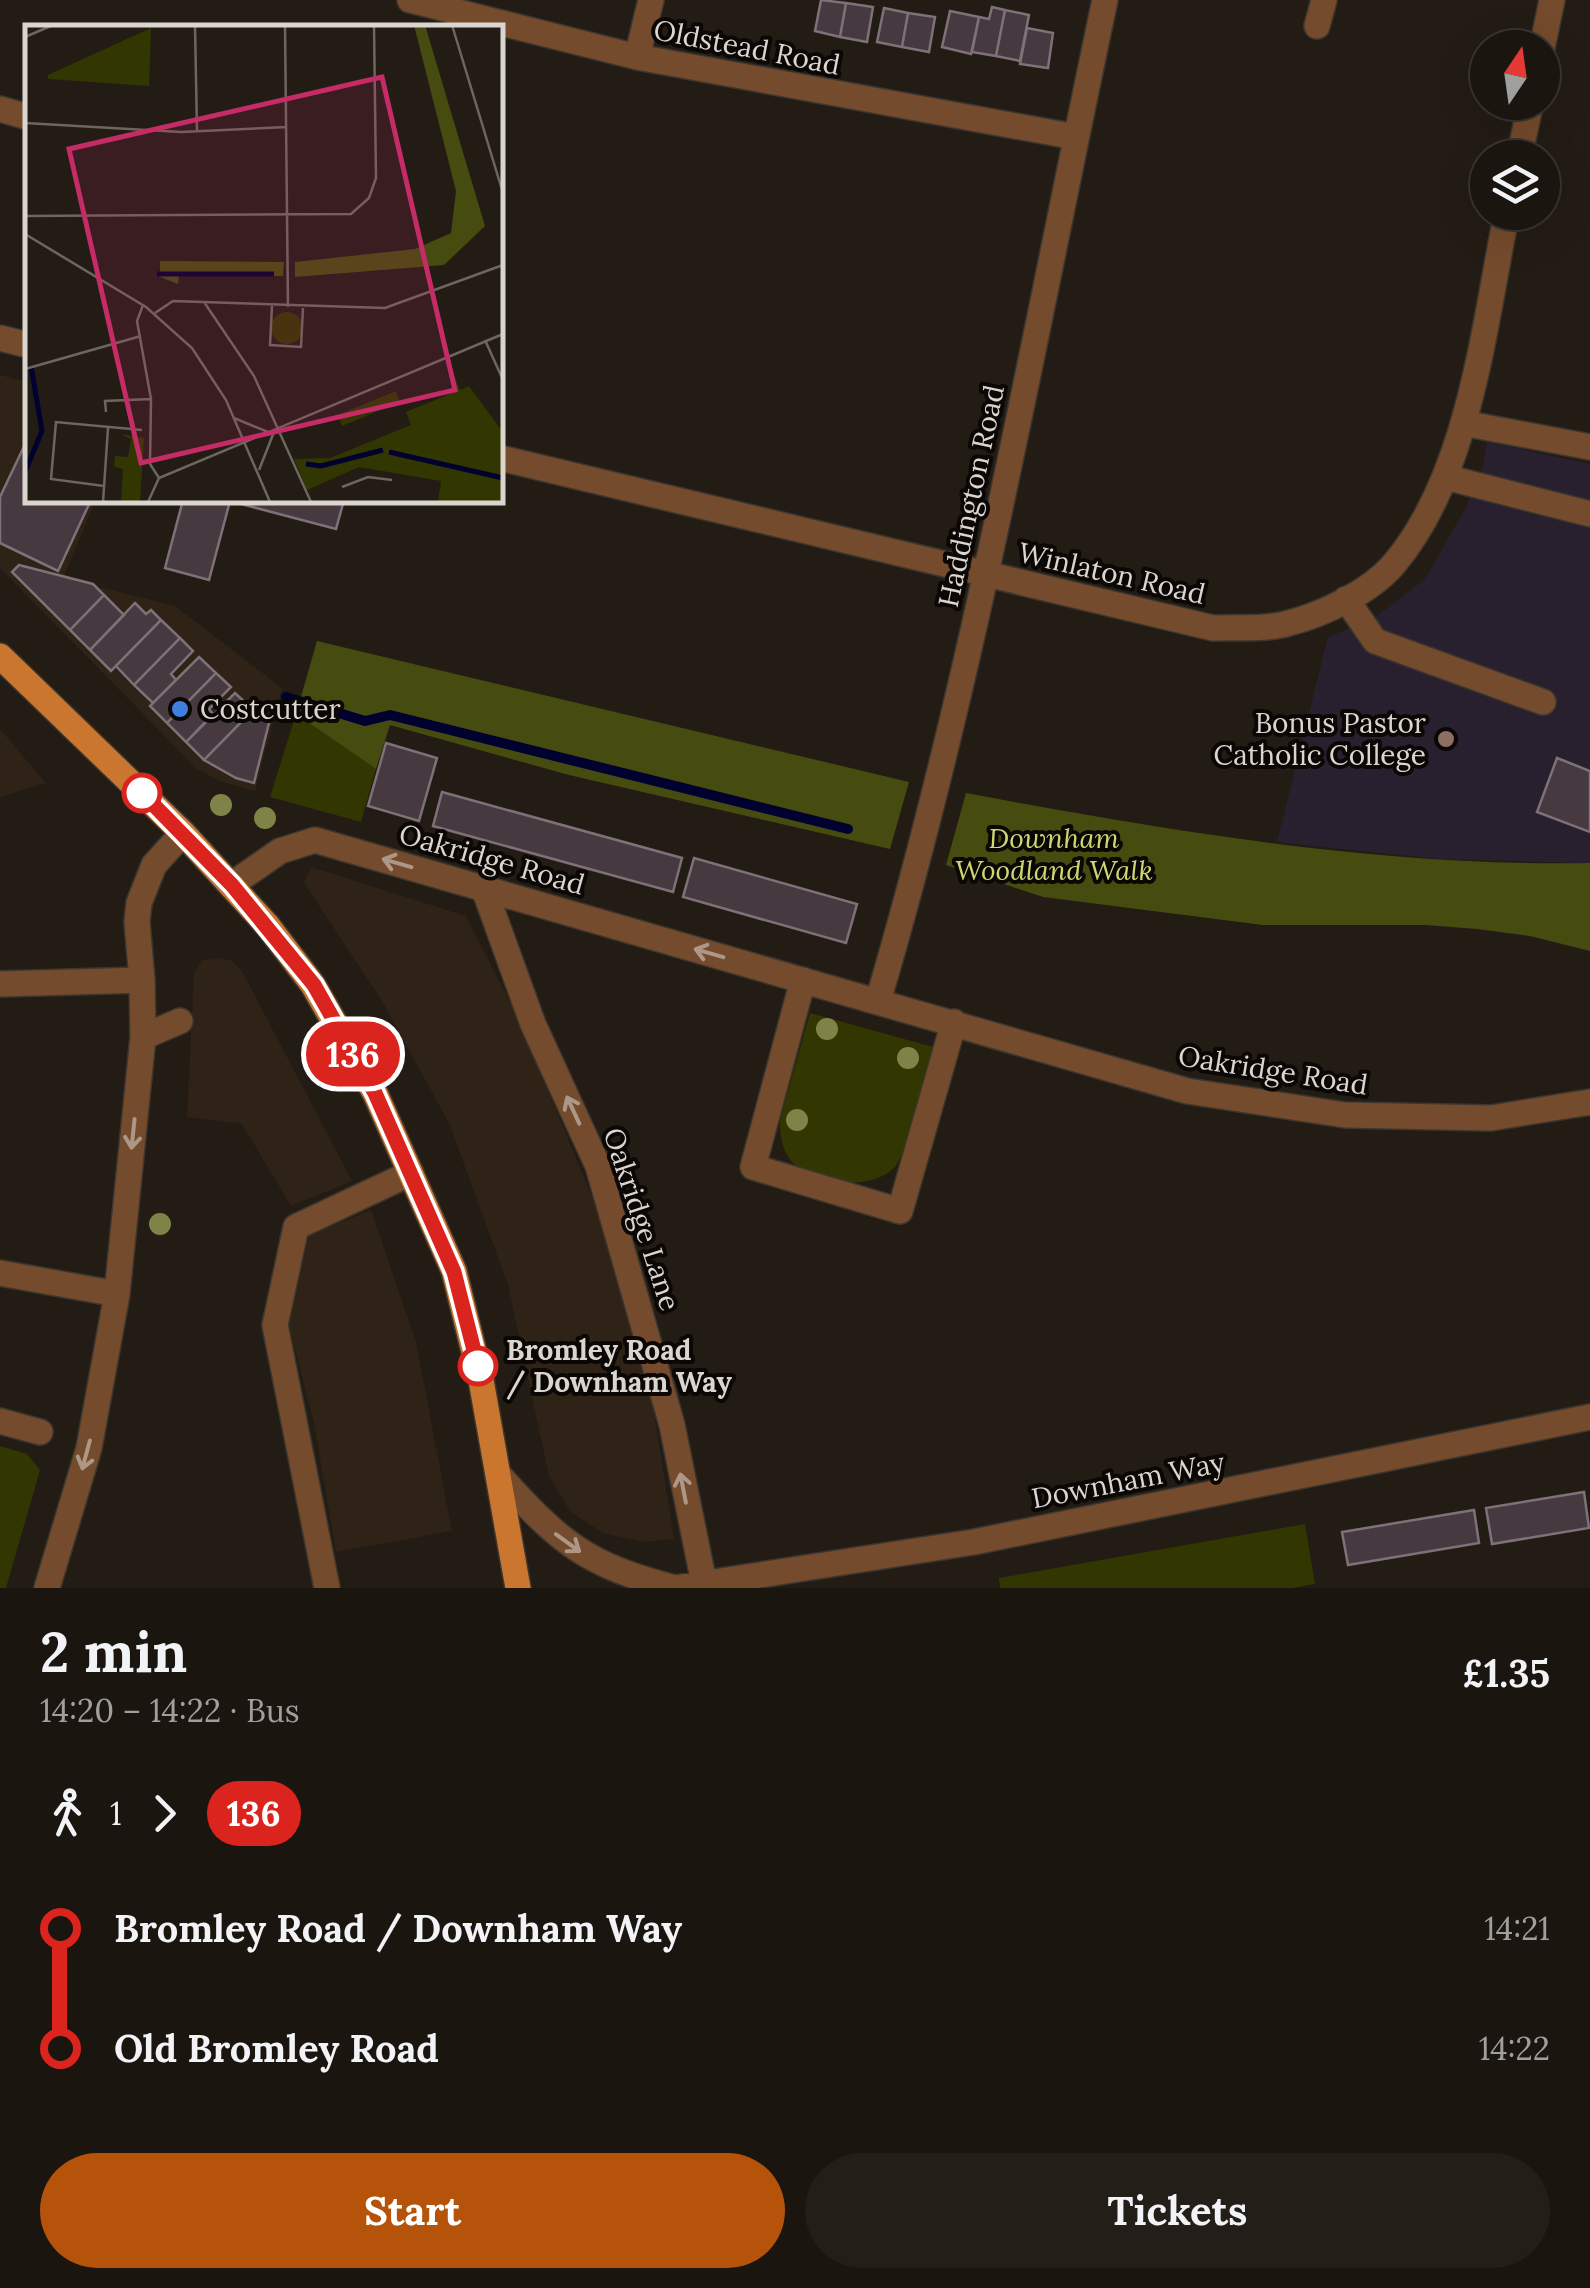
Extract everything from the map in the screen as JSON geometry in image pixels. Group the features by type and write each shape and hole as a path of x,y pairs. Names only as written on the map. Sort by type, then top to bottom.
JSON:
{"main road":[{"path":"0,656 183,832 232,885 314,985 375,1093 454,1272 481,1380 518,1588"}],"street":[{"name":"Oldstead Road","path":"410,0 637,57 1076,137"},
{"path":"637,57 650,0"},
{"name":"Haddington Road","path":"878,1000 928,822 987,574 1104,0"},
{"path":"1318,26 1324,0"},
{"path":"1546,30 1552,0"},
{"path":"0,109 25,115"},
{"name":"Winlaton Road","path":"502,458 1213,628 1286,624 1346,600 1392,566 1429,511 1463,423 1504,230"},
{"path":"0,338 25,344"},
{"path":"1463,423 1590,447"},
{"path":"1445,477 1590,514"},
{"path":"1346,600 1374,641 1543,702"},
{"path":"47,1588 89,1448 118,1294 142,1037 140,903 154,864 183,832"},
{"name":"Oakridge Road","path":"232,885 280,851 314,840 1187,1091 1345,1115 1492,1118 1590,1102"},
{"name":"Oakridge Lane","path":"483,886 533,1024 598,1166 672,1425 705,1585"},
{"path":"0,984 142,980"},
{"path":"803,980 753,1167 900,1211 954,1022"},
{"path":"142,1037 180,1021"},
{"path":"327,1588 274,1325 296,1227 411,1173"},
{"path":"0,1273 118,1294"},
{"name":"Downham Way","path":"675,1588 974,1542 1590,1417"},
{"path":"0,1420 40,1432"},
{"path":"499,1475 547,1528 578,1551 611,1569 675,1588"}],"shaded area":[{"path":"0,375 25,381 25,502 95,502 63,578 175,606 282,688 255,791 222,782 197,769 0,568"},
{"name":"Bonus Pastor Catholic College","path":"1487,442 1590,464 1590,863 1438,859 1277,842 1328,637 1373,619 1425,579 1465,509 1482,471"},
{"path":"0,729 46,783 0,797"},
{"path":"311,867 466,916 517,1016 637,1305 674,1539 643,1542 603,1533 570,1511 549,1476 508,1285 449,1123 382,1001 304,883"},
{"path":"202,960 232,961 242,971 352,1181 291,1206 242,1124 187,1117 194,972"},
{"path":"371,1210 416,1342 452,1531 336,1552 314,1423 289,1326 309,1235"}],"green space":[{"name":"Downham Woodland Walk","path":"317,641 909,782 890,849 569,775 390,725 376,769 296,714"},
{"path":"296,714 376,769 361,822 270,797"},
{"name":"Downham Woodland Walk","path":"966,793 1120,821 1355,853 1512,863 1590,863 1590,951 1530,936 1477,929 1425,925 1263,925 1043,897 946,865"},
{"path":"810,1013 933,1047 906,1145 895,1167 884,1175 856,1183 825,1180 798,1167 784,1149 780,1120"},
{"path":"0,1446 27,1454 40,1470 6,1588 0,1588"},
{"path":"1305,1524 1315,1584 1292,1588 1000,1588 999,1578"}],"building":[{"path":"821,0 846,3 840,37 815,31"},
{"path":"846,3 873,7 867,42 840,37"},
{"path":"992,7 1005,10 996,56 972,52 979,17 989,19"},
{"path":"884,8 908,13 902,47 877,42"},
{"path":"1005,10 1029,15 1020,61 996,56"},
{"path":"950,11 979,17 971,54 942,47"},
{"path":"908,13 935,17 929,52 902,47"},
{"path":"1027,28 1053,33 1048,68 1020,64"},
{"path":"25,444 25,502 90,502 58,571 0,543 0,497"},
{"path":"182,502 230,502 209,580 165,568"},
{"path":"234,502 343,502 336,529"},
{"path":"19,565 93,584 104,595 70,630 12,572"},
{"path":"104,595 124,615 90,650 70,630"},
{"path":"135,603 146,614 151,610 161,620 111,671 90,650"},
{"path":"161,620 180,638 134,685 116,666"},
{"path":"180,638 193,651 171,674 176,680 153,703 134,685"},
{"path":"199,657 216,673 167,723 150,706"},
{"path":"216,673 231,687 209,709 213,714 186,742 167,723"},
{"path":"235,693 253,710 204,760 186,742"},
{"path":"253,710 271,715 254,783 204,760"},
{"path":"386,743 437,758 419,821 368,806"},
{"path":"1557,758 1590,771 1590,832 1537,812"},
{"path":"442,792 682,858 673,892 433,826"},
{"path":"694,858 857,904 846,943 683,897"},
{"path":"1584,1492 1589,1528 1492,1544 1486,1508"},
{"path":"1474,1510 1479,1543 1348,1565 1342,1532"}],"waterway":[{"path":"286,697 365,721 390,715 848,829"}],"bus line":[{"name":"136","path":"142,793 232,885 314,985 375,1093 454,1272 478,1366"}],"place":[{"name":"Costcutter","path":"180,709"},
{"name":"Bonus Pastor Catholic College","path":"1446,739"},
{"name":"Bromley Road / Downham Way","path":"478,1366"}]}
